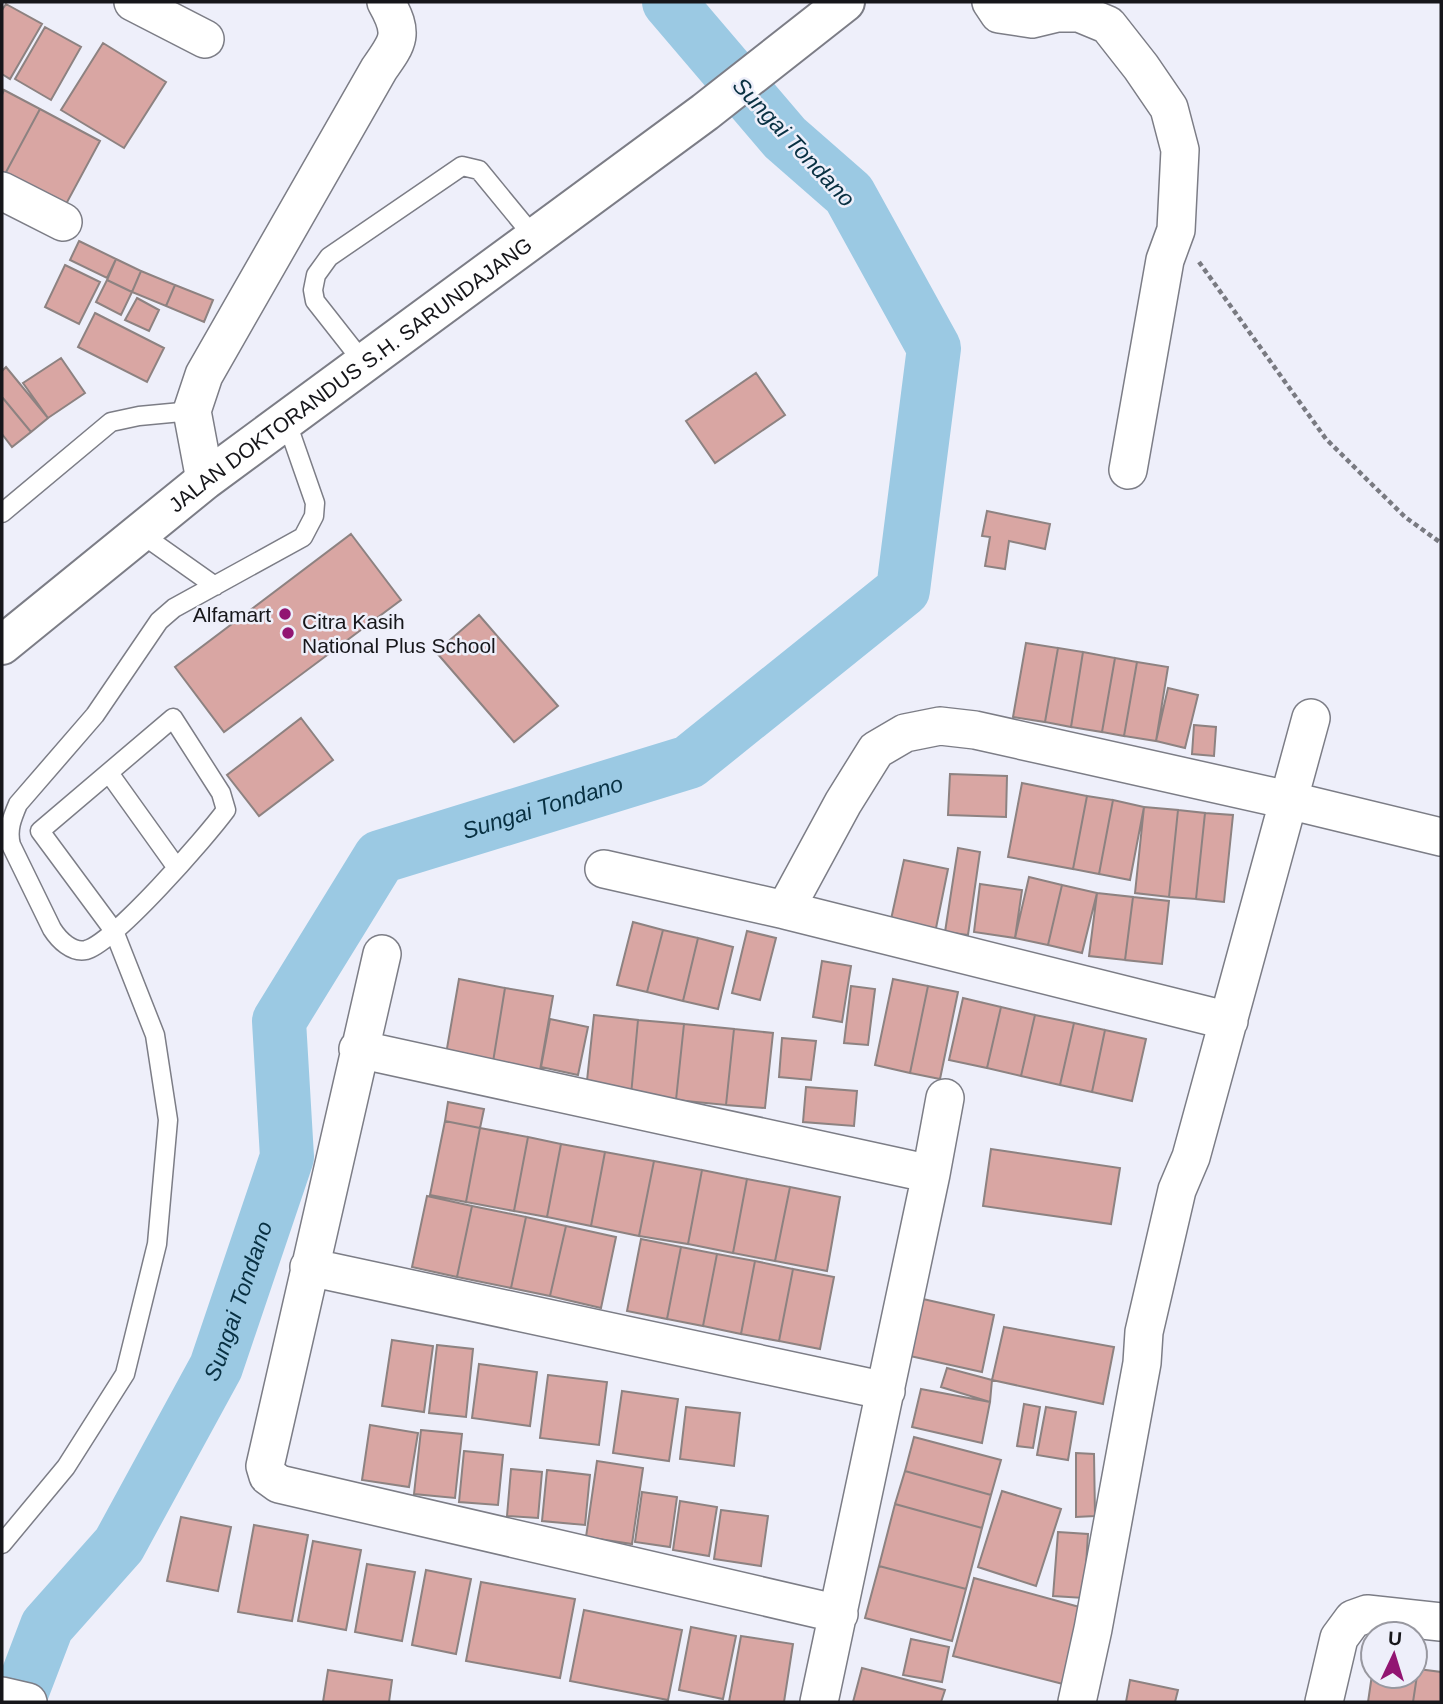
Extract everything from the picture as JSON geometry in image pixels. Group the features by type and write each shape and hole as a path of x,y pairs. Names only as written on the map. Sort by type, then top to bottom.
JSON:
{"highway":[{"name":"JALAN DOKTORANDUS S.H. SARUNDAJANG","path":"2,645 205,480 705,112 845,2"}],"street":[{"path":"133,2 205,39"},
{"path":"205,480 192,411 204,375 379,69 396,44 398,28 386,2"},
{"path":"991,2 999,13 1032,19 1057,13 1079,13 1108,25 1169,108 1181,150 1176,230 1165,260 1128,470"},
{"path":"2,191 63,222"},
{"path":"1077,1702 1142,1363 1163,1337 1198,1193 1191,1157 1311,718"},
{"path":"785,910 876,750 905,733 940,726 975,730 1441,837"},
{"path":"604,869 785,910 1229,1021"},
{"path":"382,954 358,1049 265,1466 268,1476 279,1484 839,1614"},
{"path":"358,1049 931,1174"},
{"path":"819,1702 945,1098"},
{"path":"309,1267 886,1391"},
{"path":"1324,1702 1339,1637 1353,1619 1367,1614 1441,1622"},
{"path":"2,1696 28,1702"}],"lane":[{"path":"363,362 315,301 313,283 329,257 462,166 479,170 534,237"},
{"path":"2,513 111,422 139,416 192,411"},
{"path":"2,1544 66,1467 125,1374 158,1244 168,1120 155,1035 114,931 40,831 173,718 221,793 226,810 177,868 114,931 85,950 72,948 59,940 52,929 9,838 12,817 18,804 111,694 159,621 174,608 303,537 314,516 315,503 286,420"},
{"path":"140,533 215,586"},
{"path":"109,773 177,868"}],"path":[{"path":"1176,230 1326,439 1405,517 1441,543"}],"building":[{"path":"6,4 42,24 10,79 2,74 2,10"},
{"path":"45,27 81,47 51,100 15,79"},
{"path":"103,43 166,82 124,148 61,110"},
{"path":"4,90 40,109 5,174 2,173"},
{"path":"40,109 100,141 65,206 5,174"},
{"path":"79,241 116,259 107,278 70,260"},
{"path":"116,259 141,271 132,292 107,280"},
{"path":"65,265 100,282 79,324 45,307"},
{"path":"141,271 175,285 166,306 132,292"},
{"path":"107,280 132,292 121,315 96,302"},
{"path":"175,285 213,300 204,322 166,306"},
{"path":"137,298 159,310 149,331 125,320"},
{"path":"95,313 164,348 147,382 78,347"},
{"path":"61,358 85,393 48,418 23,383"},
{"path":"6,367 48,418 31,432 2,397 2,371"},
{"path":"756,373 785,415 715,463 686,421"},
{"path":"2,397 31,432 12,447 2,434"},
{"path":"987,511 1050,524 1045,549 1009,541 1005,569 985,566 990,537 982,536"},
{"name":"Citra Kasih National Plus School","path":"351,534 401,600 224,732 175,667"},
{"path":"479,615 558,706 514,742 436,652"},
{"path":"1026,643 1058,648 1045,722 1013,717"},
{"path":"1058,648 1083,652 1071,727 1045,722"},
{"path":"1083,652 1115,658 1102,732 1071,727"},
{"path":"1115,658 1137,662 1124,736 1102,732"},
{"path":"1137,662 1168,667 1156,741 1124,736"},
{"path":"1168,688 1198,695 1185,748 1156,741"},
{"path":"301,718 333,760 259,816 227,775"},
{"path":"1194,725 1216,727 1214,756 1192,754"},
{"path":"950,774 1007,776 1006,817 948,815"},
{"path":"1022,783 1087,796 1073,869 1008,857"},
{"path":"1087,796 1113,800 1099,874 1073,869"},
{"path":"1113,800 1144,807 1130,880 1099,874"},
{"path":"1144,807 1178,810 1169,897 1135,893"},
{"path":"1178,810 1205,813 1196,899 1169,897"},
{"path":"1205,813 1233,815 1224,902 1196,899"},
{"path":"958,848 980,852 968,935 945,932"},
{"path":"904,860 948,869 935,933 890,924"},
{"path":"1029,877 1062,885 1048,945 1015,938"},
{"path":"980,884 1022,890 1015,938 974,932"},
{"path":"1062,885 1097,893 1082,953 1048,945"},
{"path":"1097,893 1133,897 1125,960 1089,956"},
{"path":"1133,897 1169,901 1162,964 1125,960"},
{"path":"633,922 663,930 647,992 617,985"},
{"path":"663,930 698,938 683,1001 647,992"},
{"path":"747,931 776,938 760,1000 732,993"},
{"path":"698,938 733,947 718,1009 683,1001"},
{"path":"822,961 851,966 842,1022 813,1017"},
{"path":"459,979 505,988 492,1068 445,1060"},
{"path":"893,979 928,986 910,1073 875,1065"},
{"path":"851,986 875,989 868,1045 844,1043"},
{"path":"928,986 958,992 940,1079 910,1073"},
{"path":"505,988 553,996 539,1076 492,1068"},
{"path":"963,998 1001,1007 987,1068 949,1060"},
{"path":"1001,1007 1035,1015 1021,1076 987,1068"},
{"path":"594,1015 638,1020 631,1095 586,1090"},
{"path":"1035,1015 1074,1023 1060,1085 1021,1076"},
{"path":"550,1019 588,1027 578,1075 541,1067"},
{"path":"638,1020 684,1024 676,1100 631,1095"},
{"path":"1074,1023 1105,1030 1092,1092 1060,1085"},
{"path":"684,1024 734,1029 726,1105 676,1100"},
{"path":"734,1029 773,1033 765,1108 726,1105"},
{"path":"1105,1030 1146,1039 1132,1101 1092,1092"},
{"path":"782,1038 816,1041 811,1080 779,1077"},
{"path":"806,1087 857,1091 854,1126 803,1122"},
{"path":"448,1102 484,1109 480,1128 445,1121"},
{"path":"445,1121 480,1128 466,1202 430,1195"},
{"path":"480,1128 528,1137 514,1211 466,1202"},
{"path":"528,1137 561,1144 547,1217 514,1211"},
{"path":"561,1144 605,1152 591,1226 547,1217"},
{"path":"991,1149 1120,1168 1111,1224 983,1206"},
{"path":"605,1152 654,1161 639,1236 591,1226"},
{"path":"654,1161 702,1170 688,1244 639,1236"},
{"path":"702,1170 747,1179 733,1253 688,1244"},
{"path":"747,1179 790,1187 775,1261 733,1253"},
{"path":"790,1187 840,1197 827,1271 775,1261"},
{"path":"427,1196 472,1206 457,1277 412,1267"},
{"path":"472,1206 526,1217 511,1288 457,1277"},
{"path":"526,1217 566,1226 550,1296 511,1288"},
{"path":"566,1226 616,1237 601,1308 550,1296"},
{"path":"641,1239 681,1247 667,1319 627,1311"},
{"path":"681,1247 717,1254 703,1326 667,1319"},
{"path":"717,1254 755,1261 741,1334 703,1326"},
{"path":"755,1261 793,1269 779,1341 741,1334"},
{"path":"793,1269 834,1277 820,1349 779,1341"},
{"path":"923,1299 994,1315 982,1372 910,1356"},
{"path":"1004,1327 1114,1347 1103,1404 992,1380"},
{"path":"392,1340 433,1346 424,1412 382,1406"},
{"path":"437,1345 473,1349 466,1417 429,1413"},
{"path":"479,1364 537,1372 530,1426 472,1418"},
{"path":"947,1368 992,1380 990,1402 941,1387"},
{"path":"548,1375 607,1382 599,1445 540,1438"},
{"path":"921,1389 990,1402 982,1443 912,1427"},
{"path":"622,1391 678,1399 669,1461 613,1453"},
{"path":"1024,1404 1040,1407 1033,1448 1017,1446"},
{"path":"686,1407 740,1413 734,1466 680,1459"},
{"path":"1046,1407 1076,1412 1068,1460 1037,1455"},
{"path":"370,1425 418,1433 409,1487 362,1480"},
{"path":"421,1430 462,1434 455,1498 414,1494"},
{"path":"914,1437 1001,1460 991,1495 905,1471"},
{"path":"464,1451 503,1455 498,1505 459,1502"},
{"path":"1076,1453 1094,1454 1095,1516 1076,1517"},
{"path":"597,1461 643,1468 632,1544 586,1537"},
{"path":"511,1469 542,1472 538,1518 507,1516"},
{"path":"547,1470 590,1475 585,1525 542,1521"},
{"path":"905,1471 991,1495 982,1528 895,1504"},
{"path":"1002,1491 1061,1509 1036,1586 978,1567"},
{"path":"642,1492 677,1497 670,1547 635,1542"},
{"path":"680,1501 717,1507 709,1556 673,1550"},
{"path":"895,1504 982,1528 966,1589 879,1566"},
{"path":"721,1510 768,1516 761,1566 714,1559"},
{"path":"181,1517 231,1527 218,1591 167,1581"},
{"path":"254,1525 308,1535 292,1621 238,1612"},
{"path":"1058,1532 1088,1534 1084,1598 1053,1596"},
{"path":"313,1541 361,1550 346,1630 298,1621"},
{"path":"367,1564 415,1572 402,1641 355,1632"},
{"path":"879,1566 966,1589 952,1641 865,1618"},
{"path":"426,1570 471,1579 456,1654 412,1645"},
{"path":"974,1578 1083,1608 1063,1684 953,1656"},
{"path":"481,1582 575,1599 560,1678 466,1661"},
{"path":"584,1610 682,1630 668,1700 570,1681"},
{"path":"691,1627 736,1636 723,1699 679,1690"},
{"path":"741,1636 793,1644 784,1702 729,1702"},
{"path":"911,1639 949,1647 942,1682 903,1675"},
{"path":"862,1668 945,1690 941,1702 853,1702"},
{"path":"328,1670 392,1680 389,1702 323,1702"},
{"path":"1429,1670 1441,1672 1441,1702 1413,1702 1415,1690 1429,1690"},
{"path":"1130,1680 1178,1690 1175,1702 1126,1702"},
{"path":"1370,1690 1415,1690 1413,1702 1368,1702"}],"waterway":[{"name":"Sungai Tondano","path":"18,1702 47,1626 119,1545 216,1367 287,1157 279,1021 380,857 689,762 903,590 934,348 849,194 785,138 669,2"}],"place":[{"name":"Alfamart","path":"285,614"},
{"name":"Citra Kasih National Plus School","path":"288,633"}]}
